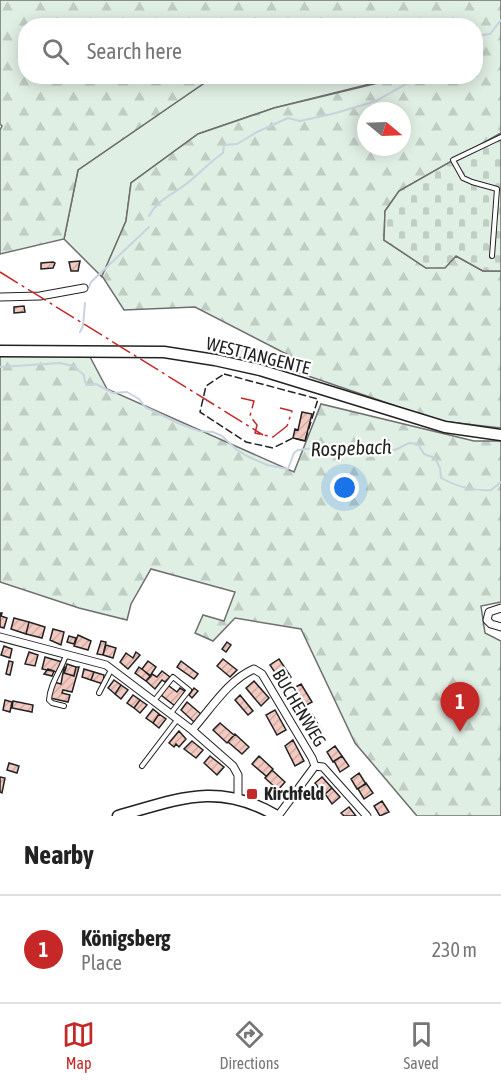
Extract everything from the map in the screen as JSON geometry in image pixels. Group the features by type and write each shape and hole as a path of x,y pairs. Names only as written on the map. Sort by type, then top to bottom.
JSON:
{"main road":[{"name":"WESTTANGENTE","path":"0,351 164,352 215,360 260,369 445,427 501,435"},
{"path":"118,816 188,796 216,795 238,798 273,815"}],"street":[{"path":"0,297 40,296 84,288"},
{"path":"501,608 489,612 487,620 501,627"},
{"path":"0,637 106,665 112,669 192,730 233,766 238,775 238,798"},
{"name":"BUCHENWEG","path":"192,730 235,681 244,673 254,669 262,674 315,766"},
{"name":"BUCHENWEG","path":"273,815 315,766"},
{"name":"BUCHENWEG","path":"315,766 323,767 367,816"}],"lane":[{"path":"492,256 497,189 463,178 453,160 501,137"},
{"path":"64,706 49,700 52,685 60,673 66,655"},
{"path":"99,693 112,669"},
{"path":"142,766 189,690 173,677 154,701"}],"green space":[{"path":"0,0 501,0 501,133 399,191 385,211 384,240 426,268 456,256 483,271 501,271 501,428 440,421 273,364 217,353 218,339 298,360 195,307 124,310 102,276 126,221 131,183 198,134 274,108 374,84 483,84 483,18 18,18 18,84 203,84 78,170 64,239 0,254 0,130 2,126 0,124"},
{"path":"203,84 370,84 274,108 198,134 131,183 126,221 102,277 64,239 78,170"},
{"path":"501,133 501,271 483,271 456,256 445,268 426,268 384,240 385,211 399,191"},
{"path":"0,353 89,355 107,389 294,472 321,404 474,441 501,441 501,602 481,606 485,633 501,641 501,816 417,816 355,743 301,629 235,618 213,641 195,633 203,615 224,621 235,592 151,569 131,604 127,620 79,608 0,582"}],"building":[{"path":"80,261 78,271 71,271 69,262"},
{"path":"41,263 55,263 53,268 41,269"},
{"path":"24,306 25,312 14,313 14,307"},
{"path":"302,412 312,414 305,441 293,438 295,429 298,430"},
{"path":"0,613 2,613 1,616 7,618 4,628 0,627"},
{"path":"14,618 29,622 26,634 11,629"},
{"path":"29,622 45,627 42,638 26,634"},
{"path":"53,629 64,632 61,645 50,640"},
{"path":"78,635 91,641 88,650 74,646"},
{"path":"69,636 76,638 74,644 67,642"},
{"path":"101,641 106,642 103,655 97,654"},
{"path":"227,642 231,645 226,652 222,649"},
{"path":"106,645 116,648 113,658 103,655"},
{"path":"4,646 12,649 10,658 1,655"},
{"path":"29,652 38,655 35,666 25,664"},
{"path":"136,652 140,655 128,669 120,662 126,653 133,658"},
{"path":"45,657 62,662 57,672 42,669"},
{"path":"223,659 237,670 230,677 217,666"},
{"path":"279,659 291,677 282,683 270,665"},
{"path":"9,661 13,662 10,675 6,674"},
{"path":"148,661 156,667 150,676 142,669"},
{"path":"181,661 198,674 194,679 177,667"},
{"path":"67,664 76,667 74,676 64,673"},
{"path":"64,667 66,668 64,673 74,676 76,667 79,667 72,692 63,690 62,693 70,695 68,702 50,698 54,682 61,684"},
{"path":"139,667 151,676 146,681 135,673"},
{"path":"48,669 54,671 52,676 44,674"},
{"path":"84,669 94,672 91,680 82,677"},
{"path":"162,671 170,677 165,682 162,680 155,689 146,681 152,674 157,677"},
{"path":"94,672 104,675 103,684 91,680"},
{"path":"114,680 121,685 115,694 108,688"},
{"path":"254,681 269,698 261,706 246,688"},
{"path":"301,684 312,702 303,707 292,689"},
{"path":"121,685 128,690 121,699 115,694"},
{"path":"168,686 177,692 180,688 185,691 175,706 161,695"},
{"path":"194,688 198,691 192,698 189,695"},
{"path":"133,695 140,700 134,708 127,703"},
{"path":"240,695 253,711 248,715 235,700"},
{"path":"5,700 12,702 10,712 3,710"},
{"path":"140,700 147,705 140,713 134,708"},
{"path":"13,701 33,705 32,712 12,708"},
{"path":"187,702 201,714 194,722 181,710"},
{"path":"153,709 159,714 153,723 146,718"},
{"path":"275,710 286,730 277,735 266,715"},
{"path":"159,714 166,719 159,728 153,723"},
{"path":"312,714 323,733 315,738 303,719"},
{"path":"220,723 235,734 227,743 213,730"},
{"path":"179,731 186,739 179,747 176,744 174,747 169,743"},
{"path":"235,734 249,747 242,754 227,743"},
{"path":"293,740 304,761 295,766 285,746"},
{"path":"192,741 203,750 196,758 184,749"},
{"path":"335,746 342,756 333,762 327,752"},
{"path":"210,756 224,767 217,775 204,763"},
{"path":"259,756 273,769 265,778 266,776 252,764"},
{"path":"342,756 349,766 340,772 334,761"},
{"path":"9,763 19,766 17,773 7,770"},
{"path":"272,770 285,782 278,790 265,778"},
{"path":"359,773 366,784 357,789 351,779"},
{"path":"0,777 5,778 2,793 0,792"},
{"path":"322,777 332,788 324,795 315,783"},
{"path":"366,783 373,793 364,799 358,789"},
{"path":"332,788 340,797 332,804 325,794"},
{"path":"382,801 389,812 380,816 374,806"},
{"path":"349,807 356,816 344,816 341,813"}],"waterway":[{"path":"483,35 490,34 501,20"},
{"path":"149,216 157,205 186,185 223,153 224,145 237,144 288,118 300,121 376,101 406,84"},
{"path":"89,287 91,282 149,227"},
{"path":"80,332 83,326 85,303"},
{"name":"Rospebach","path":"0,367 60,363 73,366 84,375 88,385 96,384 113,393 127,392 139,399 145,407 180,424 222,436 237,450 267,465 288,469 294,453 298,450 314,448 329,450 343,446 367,451 376,448 395,450 409,443 418,444 424,454 435,458 440,468 441,478 453,484 471,489 491,490 501,482"}],"fence":[{"path":"224,374 318,399 305,441 293,438 273,448 246,442 200,412 206,386 224,374"}],"power":[{"path":"0,272 263,435"},
{"path":"241,398 254,401 250,416 257,425 255,433 273,437 287,426 292,411 280,408"}],"place":[{"name":"Königsberg","path":"460,732"},
{"name":"Kirchfeld","path":"252,794"}]}
